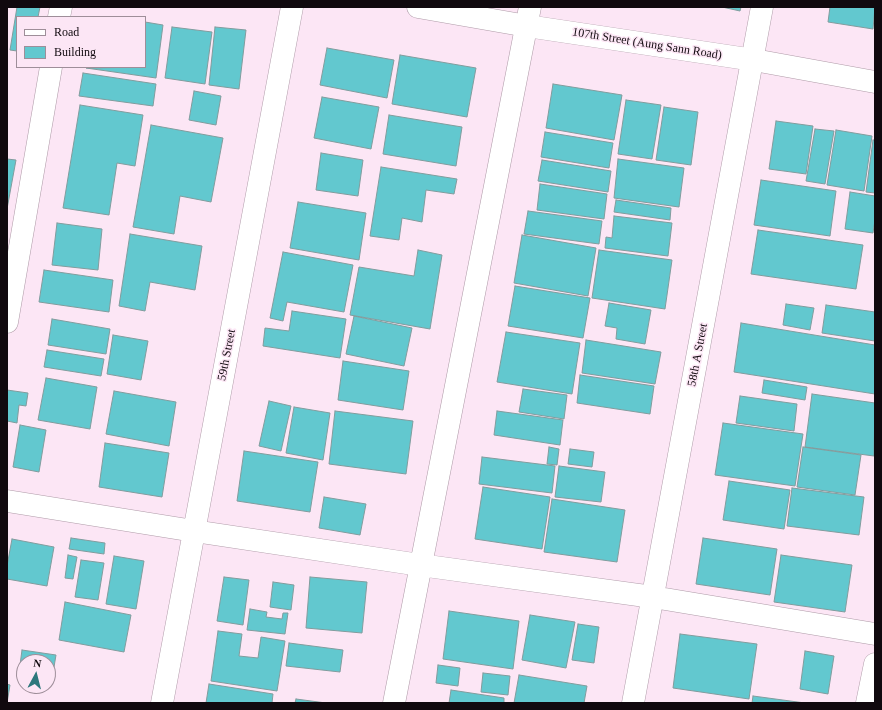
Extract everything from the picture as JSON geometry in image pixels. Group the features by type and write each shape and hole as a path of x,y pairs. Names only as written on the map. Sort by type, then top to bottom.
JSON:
{"street":[{"name":"59th Street","path":"162,703 292,7"},
{"name":"107th Street (Aung Sann Road)","path":"418,7 528,16 875,82"},
{"name":"58th A Street","path":"633,703 754,60 762,7"},
{"path":"394,703 528,16"},
{"path":"7,322 51,68"},
{"path":"7,501 420,565 653,597 875,634"},
{"path":"867,703 875,664"}],"building":[{"path":"17,7 40,7 38,16 16,16 16,51 10,50"},
{"path":"722,7 741,7 740,11"},
{"path":"830,7 875,7 873,29 828,22"},
{"path":"146,22 163,25 156,78 86,68 146,68"},
{"path":"172,27 212,32 205,84 165,78"},
{"path":"215,27 246,30 239,89 209,85"},
{"path":"327,48 394,60 387,98 320,85"},
{"path":"400,55 476,68 467,117 392,104"},
{"path":"83,73 156,84 153,106 79,96"},
{"path":"553,84 622,95 614,140 546,128"},
{"path":"194,91 221,96 216,125 189,120"},
{"path":"322,97 379,107 371,149 314,138"},
{"path":"626,100 661,105 652,159 618,154"},
{"path":"80,105 143,115 135,166 117,163 109,215 63,208"},
{"path":"664,107 698,112 691,165 656,160"},
{"path":"389,115 462,127 456,166 383,154"},
{"path":"776,121 813,126 806,174 769,169"},
{"path":"151,125 223,138 211,202 180,196 174,234 133,227"},
{"path":"815,129 834,131 825,184 806,181"},
{"path":"836,130 872,136 864,191 827,185"},
{"path":"545,132 613,143 609,168 541,157"},
{"path":"873,140 875,140 875,193 866,192"},
{"path":"321,153 363,160 358,196 316,190"},
{"path":"7,159 16,160 7,209"},
{"path":"618,159 684,168 679,207 614,198"},
{"path":"542,160 611,171 608,192 538,181"},
{"path":"381,167 457,179 454,194 426,190 422,222 402,218 399,240 370,236"},
{"path":"761,180 836,191 830,236 754,225"},
{"path":"540,184 607,194 604,219 537,210"},
{"path":"850,192 875,196 875,220 873,233 845,229"},
{"path":"616,200 671,208 670,220 614,212"},
{"path":"298,202 366,213 359,260 290,248"},
{"path":"528,211 602,221 599,244 524,234"},
{"path":"614,216 672,223 668,256 605,248 606,237 612,238"},
{"path":"57,223 102,229 98,270 52,265"},
{"path":"758,230 863,245 856,289 751,274"},
{"path":"130,234 202,246 195,290 150,282 145,311 119,306"},
{"path":"522,235 596,248 588,296 514,283"},
{"path":"418,250 442,255 430,329 350,315 359,267 414,276"},
{"path":"599,250 672,260 665,309 592,298"},
{"path":"283,252 353,265 344,312 287,302 283,321 270,318"},
{"path":"44,270 113,280 109,312 39,302"},
{"path":"515,286 590,298 583,338 508,326"},
{"path":"609,303 651,310 645,344 616,339 617,328 605,326"},
{"path":"786,304 814,308 810,330 783,325"},
{"path":"826,305 875,312 875,341 822,333"},
{"path":"292,311 346,319 340,358 263,346 265,328 289,331"},
{"path":"354,316 412,328 404,366 346,354"},
{"path":"52,319 110,329 106,354 48,345"},
{"path":"741,323 875,345 875,394 734,372"},
{"path":"506,332 580,343 572,394 497,382"},
{"path":"113,335 148,341 141,380 107,374"},
{"path":"586,340 661,352 655,384 582,373"},
{"path":"47,350 104,359 101,376 44,367"},
{"path":"343,361 409,371 403,410 338,400"},
{"path":"580,375 654,386 650,414 577,403"},
{"path":"46,378 97,387 90,429 38,420"},
{"path":"764,380 807,387 805,400 762,393"},
{"path":"523,389 567,395 564,419 519,412"},
{"path":"7,390 28,393 26,406 19,405 17,423 7,421"},
{"path":"114,391 176,402 169,446 106,434"},
{"path":"812,394 875,403 874,456 805,447"},
{"path":"740,396 797,404 794,431 736,423"},
{"path":"269,401 291,406 281,451 259,446"},
{"path":"294,407 330,413 323,460 286,453"},
{"path":"335,411 413,421 406,474 329,464"},
{"path":"497,411 563,420 560,445 494,435"},
{"path":"723,423 803,434 795,486 715,475"},
{"path":"20,425 46,430 39,472 13,467"},
{"path":"105,443 169,453 162,497 99,487"},
{"path":"549,447 559,449 557,465 547,464"},
{"path":"803,447 861,455 855,495 797,487"},
{"path":"570,449 594,452 592,467 568,464"},
{"path":"244,451 318,462 310,512 237,501"},
{"path":"482,457 555,466 552,493 479,484"},
{"path":"559,466 605,472 601,502 555,497"},
{"path":"729,481 790,490 784,529 723,520"},
{"path":"483,487 550,497 542,549 475,539"},
{"path":"792,488 864,497 859,535 787,526"},
{"path":"324,497 366,504 360,535 319,528"},
{"path":"552,499 625,510 617,562 544,552"},
{"path":"71,538 105,543 104,554 69,549"},
{"path":"703,538 777,549 770,595 696,584"},
{"path":"12,539 54,547 47,586 7,579 7,566"},
{"path":"68,555 77,557 73,579 65,578"},
{"path":"781,555 852,565 845,612 774,602"},
{"path":"114,556 144,561 136,609 106,604"},
{"path":"81,560 104,563 98,600 75,597"},
{"path":"224,577 249,580 243,625 217,621"},
{"path":"310,577 367,582 362,633 306,628"},
{"path":"273,582 294,585 291,610 270,607"},
{"path":"65,602 131,615 124,652 59,640"},
{"path":"250,609 267,612 266,617 282,619 283,613 288,613 285,634 247,630"},
{"path":"449,611 519,621 513,669 443,659"},
{"path":"530,615 575,622 566,668 522,660"},
{"path":"578,624 599,627 594,663 572,660"},
{"path":"218,631 242,634 239,656 258,658 261,637 285,641 277,691 211,681"},
{"path":"680,634 757,644 749,699 673,688"},
{"path":"289,643 343,650 340,672 286,666"},
{"path":"22,650 49,654 21,654"},
{"path":"805,651 834,656 828,694 800,689"},
{"path":"438,665 460,668 458,686 436,683"},
{"path":"483,673 510,676 508,695 481,692"},
{"path":"519,675 587,686 584,703 514,703"},
{"path":"7,684 10,685 7,703"},
{"path":"209,684 273,694 272,703 206,703"},
{"path":"451,690 504,698 504,703 449,703"},
{"path":"753,696 805,703 752,703"},
{"path":"296,699 326,703 295,703"}]}
